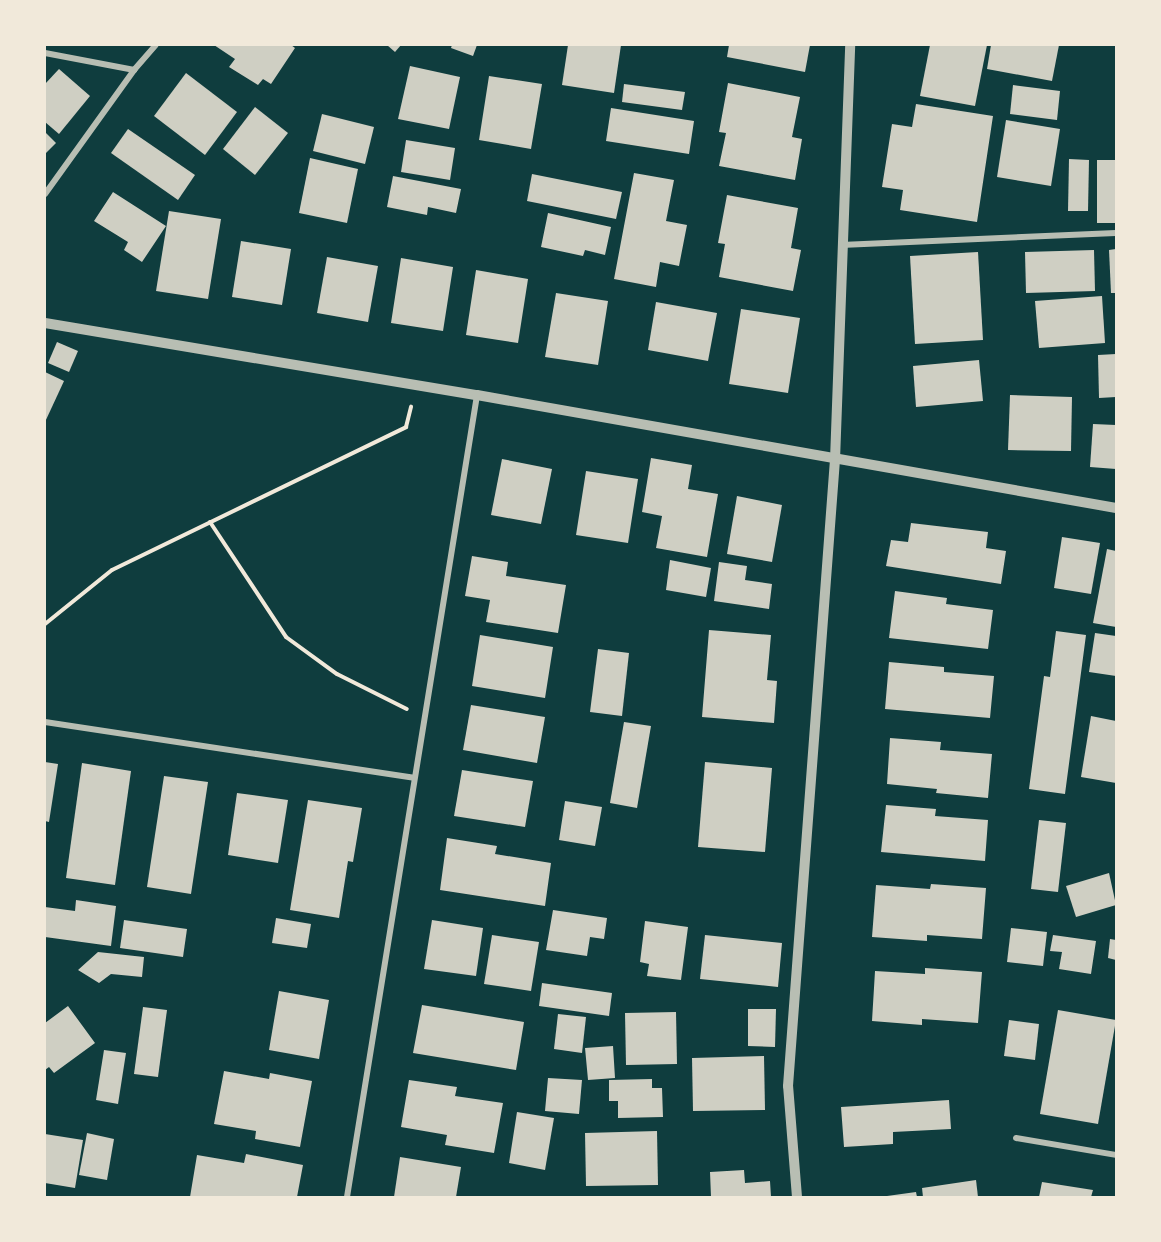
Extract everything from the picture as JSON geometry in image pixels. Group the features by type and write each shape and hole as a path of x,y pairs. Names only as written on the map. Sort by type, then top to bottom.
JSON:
{"street":[{"path":"45,194 134,70 156,45"},
{"path":"797,1197 788,1086 835,460 850,45"},
{"path":"45,53 134,70"},
{"path":"841,245 1116,233"},
{"path":"45,323 477,395 1116,508"},
{"path":"347,1197 477,395"},
{"path":"45,722 414,778"},
{"path":"1016,1138 1116,1155"}],"path":[{"path":"45,624 112,570 406,427"},
{"path":"210,522 286,637 337,674 424,717"}],"building":[{"path":"214,45 291,45 295,48 271,84 263,79 258,85 229,67 235,59"},
{"path":"387,45 401,45 395,52"},
{"path":"452,45 477,45 473,56 451,48"},
{"path":"568,45 621,45 614,93 562,85"},
{"path":"729,45 810,45 805,72 727,57"},
{"path":"930,45 987,45 975,106 920,96"},
{"path":"991,45 1059,45 1052,81 987,69"},
{"path":"410,66 460,77 449,129 398,119"},
{"path":"59,69 90,96 59,134 45,122 45,84"},
{"path":"186,73 237,112 205,155 154,116"},
{"path":"489,76 542,84 531,149 479,140"},
{"path":"728,83 800,97 792,137 802,139 795,180 719,166 726,133 719,132"},
{"path":"624,84 685,92 682,110 622,102"},
{"path":"1013,85 1060,91 1057,120 1010,114"},
{"path":"916,104 993,116 977,222 900,210 903,190 882,187 892,124 912,127"},
{"path":"255,107 288,133 255,175 223,149"},
{"path":"611,108 694,121 689,154 606,141"},
{"path":"322,114 374,127 365,164 313,151"},
{"path":"1006,120 1060,129 1051,186 997,177"},
{"path":"128,129 195,175 178,200 111,153"},
{"path":"45,132 56,143 45,154"},
{"path":"406,140 455,148 450,180 401,172"},
{"path":"310,158 358,169 347,223 299,213"},
{"path":"1069,159 1089,160 1088,211 1068,211"},
{"path":"1097,160 1116,160 1116,223 1097,223"},
{"path":"634,173 674,180 666,221 687,225 679,266 660,262 656,287 614,279"},
{"path":"532,174 622,192 616,219 527,201"},
{"path":"393,176 461,189 456,213 428,207 427,215 387,207"},
{"path":"113,192 166,226 142,262 124,250 128,242 94,221"},
{"path":"727,195 798,208 791,248 801,250 793,291 719,277 725,244 718,243"},
{"path":"169,211 221,219 208,299 156,291"},
{"path":"548,213 611,227 605,255 585,250 583,256 541,247"},
{"path":"241,241 291,249 282,305 232,297"},
{"path":"1116,249 1116,293 1111,293 1109,250"},
{"path":"1094,250 1095,291 1026,293 1025,252"},
{"path":"978,252 983,340 915,344 910,256"},
{"path":"327,257 378,266 368,322 317,313"},
{"path":"401,258 453,267 443,331 391,323"},
{"path":"476,270 528,279 518,343 466,335"},
{"path":"556,293 608,301 598,365 545,357"},
{"path":"1102,296 1105,343 1039,348 1035,301"},
{"path":"656,302 717,313 708,361 648,350"},
{"path":"741,309 800,318 788,393 729,384"},
{"path":"57,342 78,351 69,372 48,363"},
{"path":"1116,354 1116,397 1099,398 1098,355"},
{"path":"979,360 983,401 916,407 913,366"},
{"path":"45,372 64,381 45,422"},
{"path":"1010,395 1072,397 1071,451 1008,450"},
{"path":"1093,424 1116,425 1116,469 1090,467"},
{"path":"651,458 692,465 688,489 718,494 707,557 656,548 662,516 642,512"},
{"path":"502,459 552,469 541,524 491,515"},
{"path":"586,471 638,479 628,543 576,535"},
{"path":"737,496 782,505 772,562 727,554"},
{"path":"911,523 988,532 986,548 1006,551 1001,584 886,566 891,540 908,542"},
{"path":"1062,537 1100,543 1091,594 1054,588"},
{"path":"1107,549 1116,551 1116,627 1093,623"},
{"path":"472,556 508,562 506,576 566,585 558,633 486,622 490,600 465,596"},
{"path":"670,560 711,568 706,597 666,590"},
{"path":"719,562 747,566 745,580 772,584 769,609 714,601"},
{"path":"895,591 947,598 946,604 993,610 988,649 889,638"},
{"path":"709,630 771,635 767,680 777,681 774,723 702,717"},
{"path":"1056,631 1086,635 1065,794 1029,789 1044,676 1050,677"},
{"path":"1095,633 1116,636 1116,676 1089,672"},
{"path":"480,635 553,647 545,698 472,686"},
{"path":"598,649 629,653 622,716 590,712"},
{"path":"889,662 944,667 944,672 994,676 990,718 885,709"},
{"path":"471,705 545,717 537,763 463,750"},
{"path":"1091,716 1116,721 1116,783 1081,777"},
{"path":"624,722 651,726 637,808 610,803"},
{"path":"890,738 941,742 940,750 992,754 988,798 936,793 937,789 887,784"},
{"path":"45,762 58,764 49,822 45,821"},
{"path":"705,762 772,768 765,852 698,847"},
{"path":"82,763 131,771 115,885 66,878"},
{"path":"462,770 533,781 525,827 454,816"},
{"path":"164,776 208,782 191,894 147,887"},
{"path":"237,793 288,800 278,863 228,855"},
{"path":"308,800 362,808 353,862 348,861 339,918 290,910"},
{"path":"565,801 602,807 595,846 559,840"},
{"path":"886,805 936,809 935,816 988,820 985,861 881,852"},
{"path":"1039,820 1066,823 1058,892 1031,889"},
{"path":"447,838 497,846 495,854 551,863 545,906 440,890"},
{"path":"1109,873 1116,905 1076,917 1066,886"},
{"path":"931,884 986,888 982,939 927,935 927,941 872,937 876,885 930,889"},
{"path":"76,900 116,906 111,946 45,937 45,907 75,911"},
{"path":"553,910 607,918 604,939 590,937 587,956 546,950"},
{"path":"276,918 311,924 307,948 272,943"},
{"path":"124,920 187,929 183,957 120,948"},
{"path":"432,920 483,928 476,976 424,969"},
{"path":"645,921 688,927 681,980 647,976 649,964 640,962"},
{"path":"1011,928 1047,932 1043,966 1007,962"},
{"path":"492,935 539,942 531,991 484,984"},
{"path":"705,935 782,943 778,987 700,979"},
{"path":"1053,935 1096,941 1091,974 1059,969 1062,952 1050,951"},
{"path":"1110,939 1116,940 1116,960 1108,958"},
{"path":"98,952 144,957 142,977 111,974 99,983 78,970"},
{"path":"925,968 982,972 978,1023 922,1019 922,1025 872,1021 875,971 925,974"},
{"path":"542,983 612,993 609,1016 539,1006"},
{"path":"279,991 329,1000 319,1059 269,1050"},
{"path":"422,1005 524,1022 516,1070 413,1053"},
{"path":"68,1006 95,1043 54,1073 49,1067 45,1070 45,1023"},
{"path":"143,1007 167,1010 158,1077 134,1074"},
{"path":"748,1009 776,1009 775,1047 748,1046"},
{"path":"1058,1010 1116,1020 1098,1124 1040,1114"},
{"path":"676,1012 677,1064 626,1065 625,1013"},
{"path":"558,1014 586,1017 582,1053 554,1049"},
{"path":"1009,1020 1039,1024 1035,1060 1004,1056"},
{"path":"613,1046 615,1078 588,1080 585,1048"},
{"path":"104,1050 126,1053 118,1104 96,1100"},
{"path":"764,1056 765,1110 693,1111 692,1058"},
{"path":"224,1071 269,1079 270,1073 312,1081 300,1147 255,1139 256,1131 214,1124"},
{"path":"548,1078 582,1080 579,1114 545,1111"},
{"path":"652,1079 652,1088 662,1088 663,1117 618,1118 618,1101 609,1101 609,1080"},
{"path":"409,1080 457,1087 455,1096 503,1103 494,1153 445,1145 447,1135 401,1127"},
{"path":"949,1100 951,1129 893,1132 893,1144 844,1147 841,1107"},
{"path":"517,1112 554,1118 545,1170 509,1163"},
{"path":"657,1131 658,1185 586,1186 585,1133"},
{"path":"87,1133 114,1139 107,1180 79,1175"},
{"path":"45,1134 83,1140 75,1188 45,1183"},
{"path":"246,1154 303,1165 297,1197 190,1197 197,1155 244,1163"},
{"path":"400,1157 461,1167 456,1197 394,1197"},
{"path":"744,1170 745,1183 770,1181 771,1197 711,1197 710,1172"},
{"path":"976,1180 978,1197 923,1197 922,1188"},
{"path":"1042,1182 1093,1190 1091,1197 1039,1197"},
{"path":"916,1192 917,1197 887,1197 887,1196"}]}
